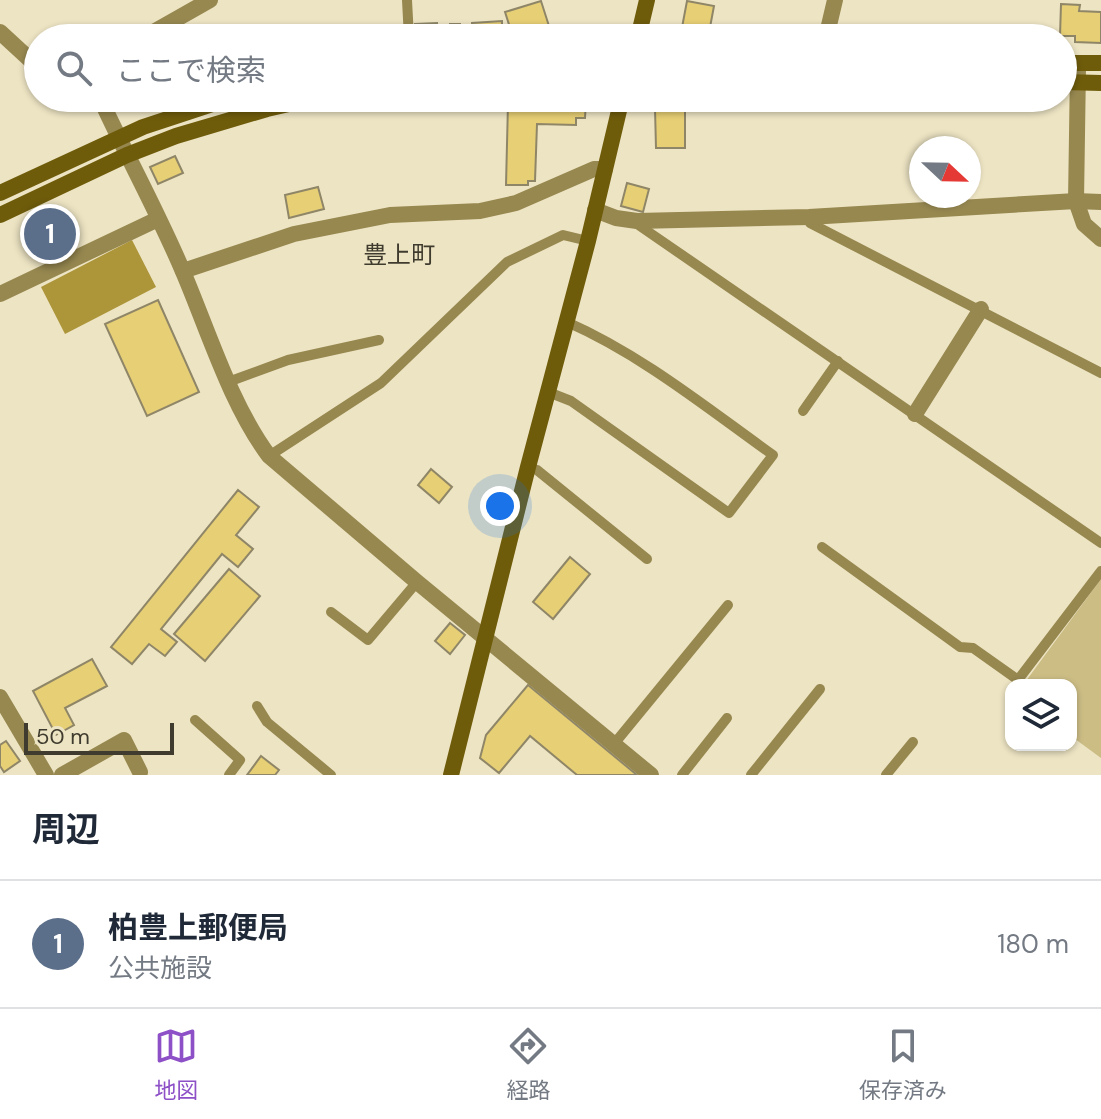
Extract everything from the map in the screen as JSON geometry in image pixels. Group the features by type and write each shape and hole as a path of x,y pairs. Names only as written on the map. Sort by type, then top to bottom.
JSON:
{"street":[{"path":"641,24 647,0"},
{"path":"829,24 835,0"},
{"path":"166,24 203,2"},
{"path":"0,32 24,54"},
{"path":"1077,63 1101,63"},
{"path":"1077,82 1101,83"},
{"path":"106,112 183,271 228,382 269,456 651,775"},
{"path":"0,193 143,127 189,112"},
{"path":"0,215 127,155 176,136 258,112"},
{"path":"451,775 619,112"},
{"path":"1072,112 1076,201 1084,224 1101,239"},
{"path":"183,271 294,234 390,215 480,211 516,203 594,169 605,169"},
{"path":"595,210 616,218 637,221 809,217 1101,202"},
{"path":"0,294 158,219"},
{"path":"915,414 981,309"},
{"path":"0,697 46,775"},
{"path":"62,775 124,740 141,773"}],"lane":[{"path":"407,0 408,24"},
{"path":"809,217 810,223 1101,373"},
{"path":"637,221 637,224 1101,543"},
{"path":"269,456 381,383 507,262 563,235 588,241"},
{"path":"548,392 571,401 729,513 773,455 626,351 567,322"},
{"path":"228,382 288,360 379,340"},
{"path":"803,411 838,361"},
{"path":"528,467 537,470 647,559"},
{"path":"822,547 960,647 973,648 1018,680 1101,571"},
{"path":"331,612 368,640 417,582"},
{"path":"614,744 728,605"},
{"path":"751,775 820,689"},
{"path":"257,706 267,722 331,775"},
{"path":"682,775 727,718"},
{"path":"195,720 240,760 229,775"},
{"path":"886,775 913,742"}],"shaded area":[{"path":"132,240 156,287 65,334 41,287"},
{"path":"1101,579 1101,758 1077,740 1077,679 1027,679"}],"building":[{"path":"541,1 548,24 509,24 505,12"},
{"path":"687,1 714,6 711,24 683,24"},
{"path":"1061,4 1080,5 1079,11 1101,12 1101,43 1077,42 1077,24 1060,24"},
{"path":"502,21 502,24 472,23"},
{"path":"508,112 585,112 585,118 576,118 576,125 537,124 535,181 528,181 528,185 506,185"},
{"path":"655,112 685,112 685,148 656,148"},
{"path":"175,156 183,173 158,184 150,167"},
{"path":"627,183 649,189 643,212 621,206"},
{"path":"318,187 324,209 289,218 285,195"},
{"path":"57,214 72,247 47,258 36,224"},
{"path":"158,300 199,392 147,416 105,324"},
{"path":"431,469 452,487 439,503 418,485"},
{"path":"238,490 259,507 236,535 253,549 238,567 222,554 161,629 177,642 165,656 149,644 132,664 111,647"},
{"path":"570,557 590,574 553,619 533,602"},
{"path":"229,569 260,596 205,661 174,634"},
{"path":"450,623 465,635 450,654 435,641"},
{"path":"92,659 107,686 65,708 74,725 56,735 33,691"},
{"path":"528,685 637,775 577,775 530,736 499,773 480,758 486,735"},
{"path":"6,741 20,761 4,772 0,766 0,745"},
{"path":"261,756 279,770 275,775 247,775"}],"place":[{"name":"柏豊上郵便局","path":"50,234"}],"district":[{"name":"豊上町","path":"399,254"}]}
